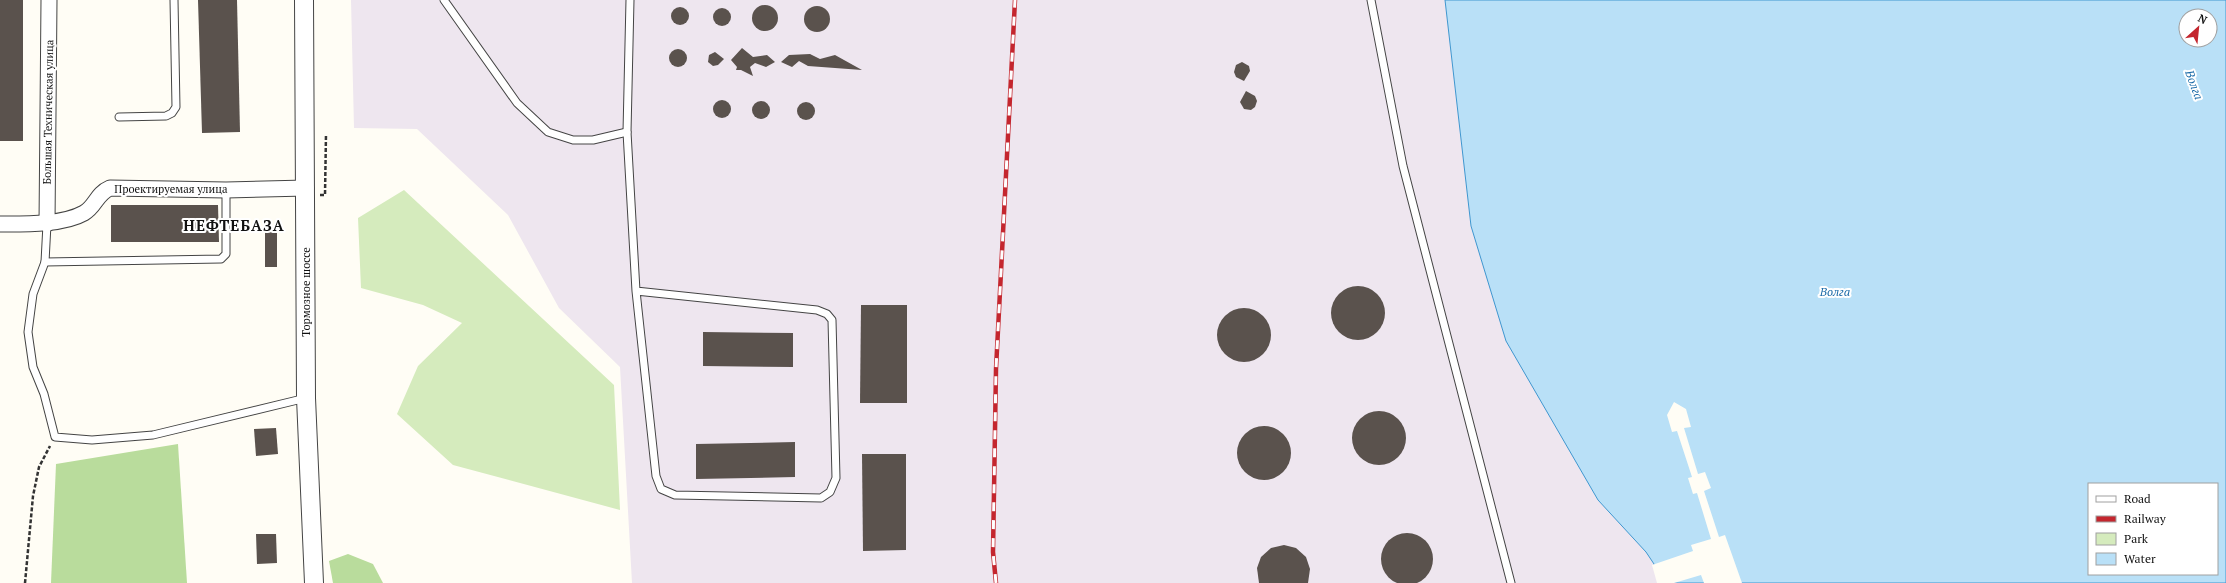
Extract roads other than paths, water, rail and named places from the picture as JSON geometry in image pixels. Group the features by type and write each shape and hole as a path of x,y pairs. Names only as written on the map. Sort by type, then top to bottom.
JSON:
{"street":[{"name":"Большая Техническая улица","path":"47,224 49,0"},
{"name":"Тормозное шоссе","path":"304,0 306,398 312,582"},
{"name":"Проектируемая улица","path":"0,224 47,224 83,214 92,206 102,192 110,188 226,190 306,188"}],"lane":[{"path":"119,117 166,116 172,113 176,107 174,0"},
{"path":"444,0 516,103 548,132 573,140 593,140 628,132"},
{"path":"630,0 628,132 636,291 656,476 661,489 674,495 806,498 821,498 830,492 836,478 832,320 827,314 817,310 636,291"},
{"path":"1371,0 1403,166 1511,583"},
{"path":"45,262 221,259 226,254 226,190"},
{"path":"47,224 45,262 33,294 28,332 33,367 44,394 55,437 92,440 153,436 306,398"}],"water":[{"name":"Волга","path":"1445,0 2226,0 2226,583 1659,583 1654,564 1646,552 1598,500 1506,341 1471,226"}],"railway":[{"path":"996,583 993,552 996,369 1015,0"}],"district":[{"name":"НЕФТЕБАЗА","path":"234,226"}]}
